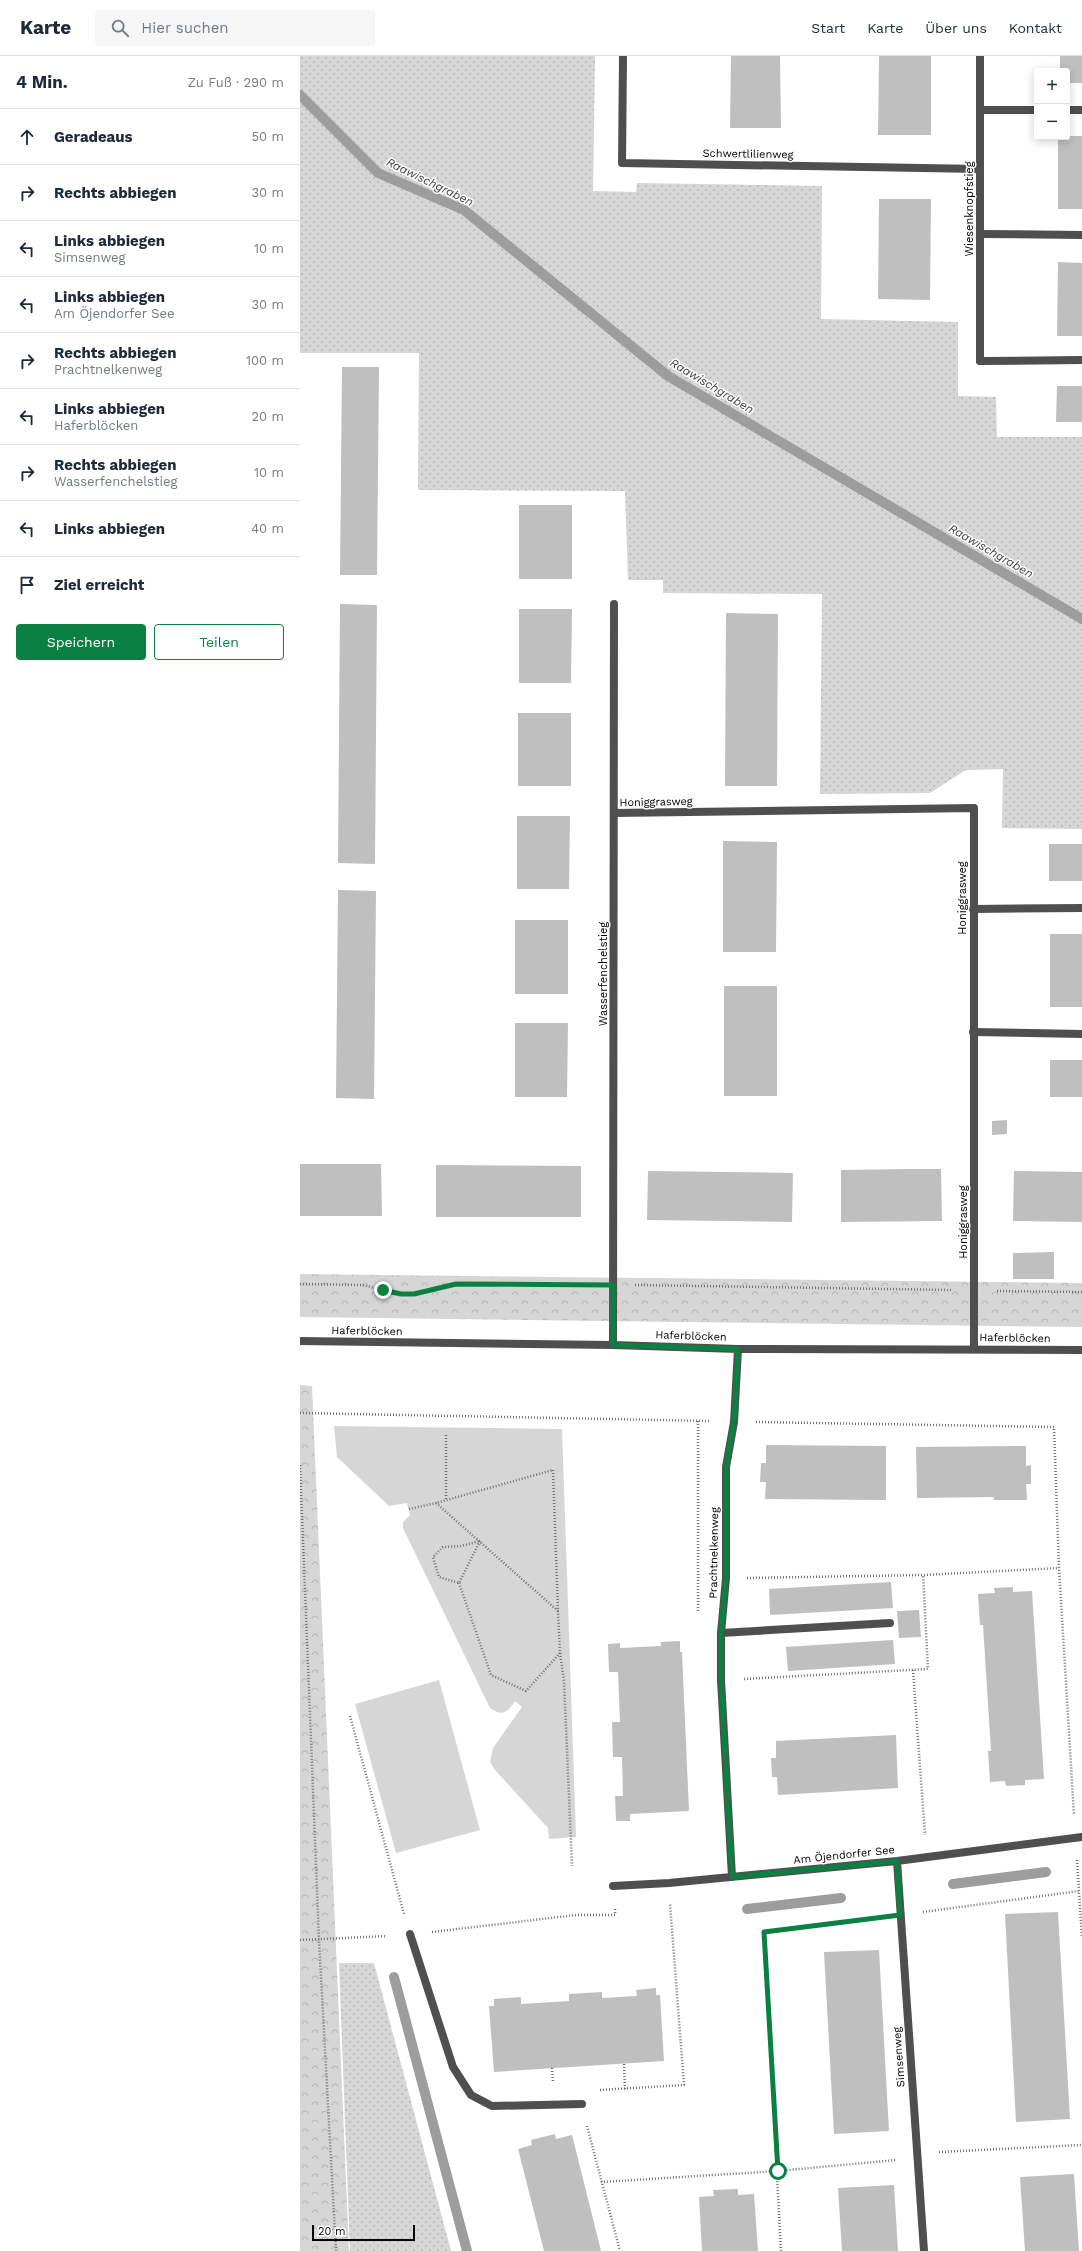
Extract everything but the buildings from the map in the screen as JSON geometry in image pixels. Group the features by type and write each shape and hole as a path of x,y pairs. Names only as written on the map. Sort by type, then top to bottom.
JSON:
{"street":[{"name":"Schwertlilienweg","path":"623,56 622,163 980,169"},
{"name":"Wiesenknopfstieg","path":"980,56 980,361 1082,360"},
{"path":"980,110 1034,110"},
{"path":"1070,110 1082,110"},
{"path":"980,234 1082,235"},
{"name":"Wasserfenchelstieg","path":"613,1345 614,604"},
{"name":"Honiggrasweg","path":"614,813 974,808 974,1349"},
{"path":"973,909 1082,908"},
{"path":"973,1032 1082,1034"},
{"name":"Haferblöcken","path":"300,1341 613,1345 738,1349 1082,1350"},
{"name":"Prachtnelkenweg","path":"732,1877 721,1680 721,1633 726,1578 726,1466 734,1422 738,1349"},
{"path":"721,1633 890,1623"},
{"name":"Am Öjendorfer See","path":"613,1886 669,1883 927,1858 1079,1837"},
{"name":"Simsenweg","path":"897,1861 924,2251"},
{"path":"410,1934 453,2068 471,2095 492,2106 582,2104"}],"path":[{"path":"300,1284 362,1284 401,1294 414,1294 456,1284 1082,1292"},
{"path":"300,1413 1054,1427 1059,1568 1079,1837 1079,1891 1082,1938"},
{"path":"446,1434 446,1499"},
{"path":"300,1465 320,1940 336,2251"},
{"path":"409,1509 436,1503 553,1470 560,1653 564,1681 572,1866"},
{"path":"436,1503 558,1611"},
{"path":"480,1541 460,1583 491,1675 526,1691 560,1653"},
{"path":"460,1583 439,1577 433,1557 443,1547 461,1546 480,1541"},
{"path":"726,1578 923,1575 1059,1568"},
{"path":"721,1680 928,1669 923,1575"},
{"path":"913,1670 927,1858"},
{"path":"350,1716 410,1934"},
{"path":"620,2251 601,2182 582,2104 581,2092 684,2085 669,1883"},
{"path":"300,1940 410,1934 576,1915 615,1915 613,1886"},
{"path":"782,2251 764,1932 1079,1891"},
{"path":"624,2064 625,2089"},
{"path":"552,2068 553,2087"},
{"path":"601,2182 778,2171 917,2156 1082,2144"}],"green space":[{"path":"300,56 595,56 593,191 636,192 637,183 822,186 821,319 958,322 958,396 996,397 997,437 1082,437 1082,829 1002,828 1003,769 966,770 930,793 820,794 822,594 663,593 663,580 628,580 625,491 418,490 419,353 300,353"},
{"path":"300,1274 1082,1283 1082,1327 300,1317"},
{"path":"300,1385 312,1386 349,2251 300,2251"},
{"path":"334,1426 562,1429 576,1837 549,1839 548,1828 495,1770 490,1762 493,1748 522,1707 515,1701 510,1708 501,1713 490,1708 403,1528 403,1522 410,1515 407,1503 389,1506 337,1457"},
{"path":"439,1680 480,1830 396,1853 355,1704"},
{"path":"339,1963 374,1963 451,2251 350,2251"}],"waterway":[{"name":"Raawischgraben","path":"300,95 378,173 464,210 668,376 1082,619"},
{"path":"953,1884 1046,1872"},
{"path":"747,1909 841,1898"},
{"path":"394,1977 467,2251"}],"route":[{"path":"383,1290 401,1294 414,1294 456,1284 613,1285 613,1345 738,1349 734,1422 726,1466 726,1578 721,1633 721,1680 732,1877 897,1861 900,1915 764,1932 778,2171"}]}
